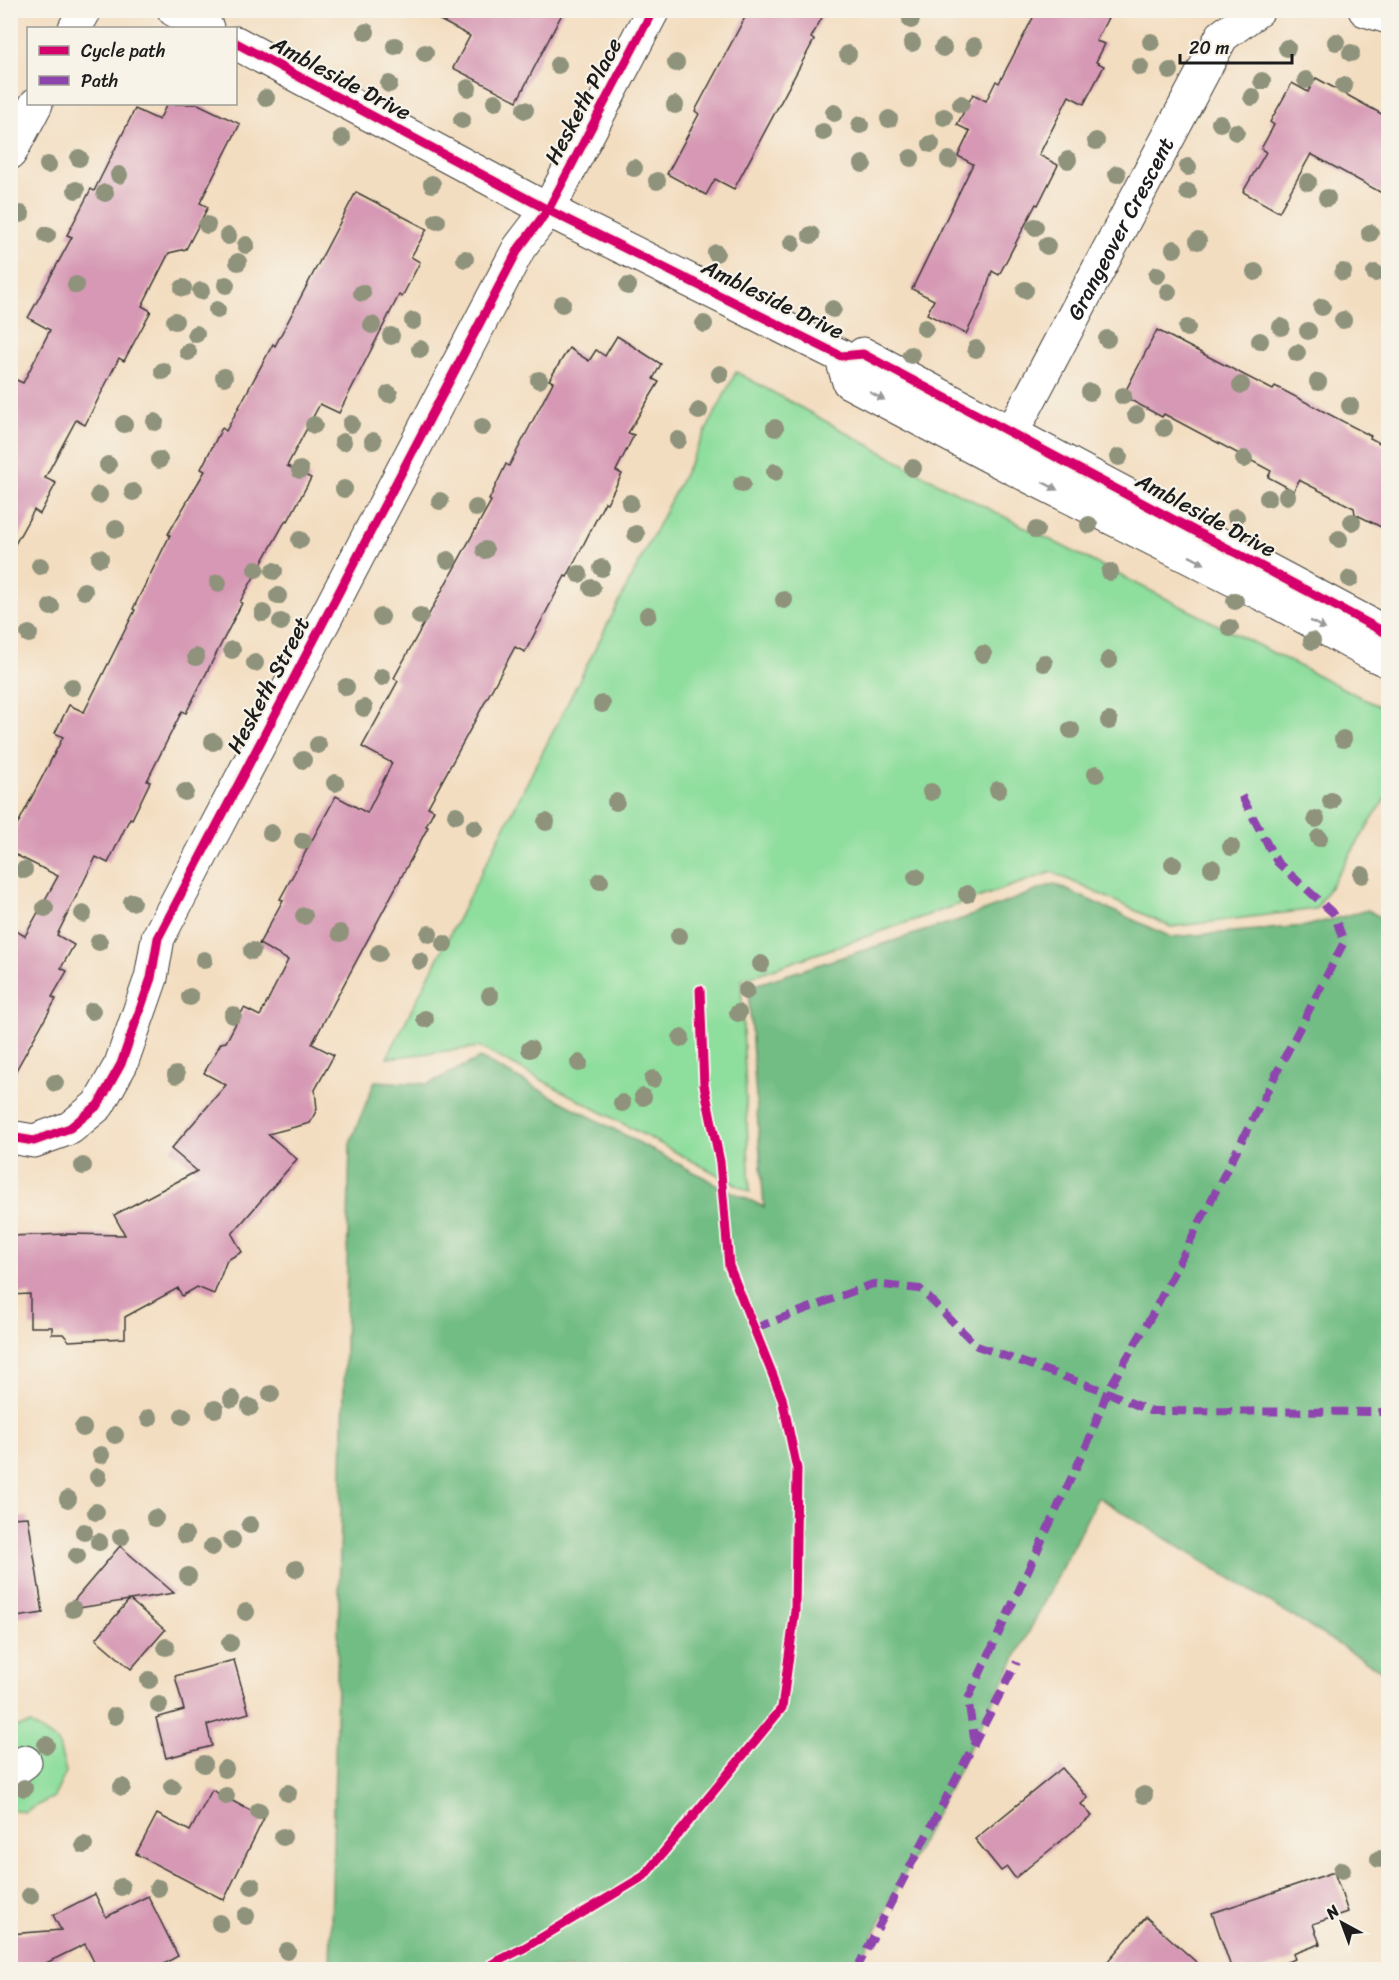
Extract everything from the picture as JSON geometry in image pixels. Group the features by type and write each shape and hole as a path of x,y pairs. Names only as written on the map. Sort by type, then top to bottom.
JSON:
{"street":[{"path":"76,27 85,10"},
{"path":"174,10 205,27"},
{"name":"Hesketh Place","path":"548,210 653,10"},
{"name":"Grangeover Crescent","path":"1005,447 1222,36 1258,10"},
{"path":"1365,10 1389,17"},
{"name":"Ambleside Drive","path":"237,45 548,210 852,355 849,382 1005,447 1380,644"},
{"path":"10,153 35,105"},
{"name":"Hesketh Street","path":"10,1137 34,1141 70,1128 98,1105 121,1064 151,978 158,938 519,248 548,210"}],"green space":[{"path":"736,372 938,483 1388,711 1388,794 1316,909 1171,927 1052,872 741,980 750,1192 480,1047 387,1058"},
{"path":"1054,884 1171,937 1306,926 1368,910 1388,922 1388,1675 1098,1497 856,1969 330,1969 350,1143 375,1081 428,1084 480,1058 722,1187 764,1207 748,987 962,919"},
{"path":"31,1724 58,1742 66,1772 54,1797 24,1812 11,1809 11,1728"}],"building":[{"path":"421,10 564,10 517,101 453,68 470,36"},
{"path":"749,10 826,10 811,38 814,40 734,189 715,179 706,195 667,174 699,114 695,111"},
{"path":"1037,10 1112,10 1096,41 1105,44 1096,62 1104,66 1084,104 1069,96 1039,155 1058,165 999,275 992,271 983,300 966,334 927,314 934,300 912,289 973,164 958,156 970,131 957,125 973,94 986,101 996,81 999,83"},
{"path":"1316,78 1389,118 1389,197 1311,154 1279,212 1243,192 1266,152 1261,149 1274,125 1270,122 1292,83 1308,92"},
{"path":"166,105 200,105 240,124 200,203 208,207 186,249 169,253 142,306 151,311 124,361 119,358 85,425 76,420 45,478 56,483 40,514 34,510 10,553 10,377 23,383 50,330 28,318 72,237 67,235 91,189 94,191 135,109 159,120"},
{"path":"356,192 427,229 411,257 420,262 402,297 399,295 339,413 320,404 287,466 311,478 240,602 242,603 186,713 182,711 147,781 150,782 132,819 130,818 108,863 96,857 57,935 74,945 61,968 67,971 52,997 56,999 10,1081 10,928 25,936 58,876 10,852 10,839 63,737 55,733 69,705 84,712 135,610 133,609 170,535 168,534 205,471 201,469 222,428 226,431 273,344 275,346"},
{"path":"1157,330 1273,390 1275,386 1371,436 1370,438 1389,448 1389,531 1355,514 1354,508 1299,480 1294,491 1268,477 1271,471 1164,414 1162,417 1123,396"},
{"path":"617,336 661,364 653,379 659,382 628,433 634,435 616,471 622,474 525,652 515,647 428,807 434,810 426,826 428,827 312,1044 334,1055 315,1090 317,1109 310,1123 268,1134 297,1159 232,1234 242,1252 227,1260 214,1294 197,1287 182,1296 178,1288 125,1317 125,1338 69,1341 63,1334 52,1334 52,1327 30,1327 30,1294 10,1295 10,1236 125,1235 114,1215 197,1171 171,1149 226,1085 204,1073 221,1043 226,1042 244,1008 260,1016 288,960 259,944 283,900 280,899 336,796 367,813 392,763 362,747 398,681 394,678 491,501 489,500 506,464 509,466 553,382 549,380 569,348 589,361 596,350 605,356"},
{"path":"28,1517 43,1613 10,1618 10,1518"},
{"path":"120,1546 174,1593 130,1600 165,1630 131,1669 96,1639 129,1600 66,1610"},
{"path":"234,1660 249,1713 207,1725 212,1746 166,1758 156,1718 184,1710 175,1676"},
{"path":"1062,1768 1088,1798 1081,1804 1092,1816 1015,1878 1007,1867 1001,1871 975,1839"},
{"path":"212,1790 264,1818 224,1900 136,1854 157,1814 190,1831"},
{"path":"1334,1872 1348,1912 1313,1924 1320,1944 1293,1954 1295,1959 1264,1970 1232,1970 1212,1913"},
{"path":"95,1894 106,1917 148,1896 178,1956 153,1970 98,1970 85,1944 32,1970 10,1970 10,1934 61,1930 53,1915"},
{"path":"1146,1917 1205,1970 1100,1970"}],"marked path":[{"path":"975,1744 968,1699 1089,1440 1107,1392 1152,1315 1344,942 1334,914 1277,862 1241,795"},
{"path":"755,1328 873,1284 920,1289 977,1346 1107,1392 1150,1411 1388,1412"},
{"path":"856,1970 1017,1662"}],"cycle path":[{"path":"10,1137 34,1141 70,1128 98,1105 121,1064 151,978 158,938 519,248 548,210 653,10"},
{"path":"237,44 548,210 841,356 863,354 1388,634"},
{"path":"487,1970 492,1964 524,1948 644,1876 782,1708 795,1611 797,1469 782,1398 729,1266 720,1162 704,1085 700,990"}]}
